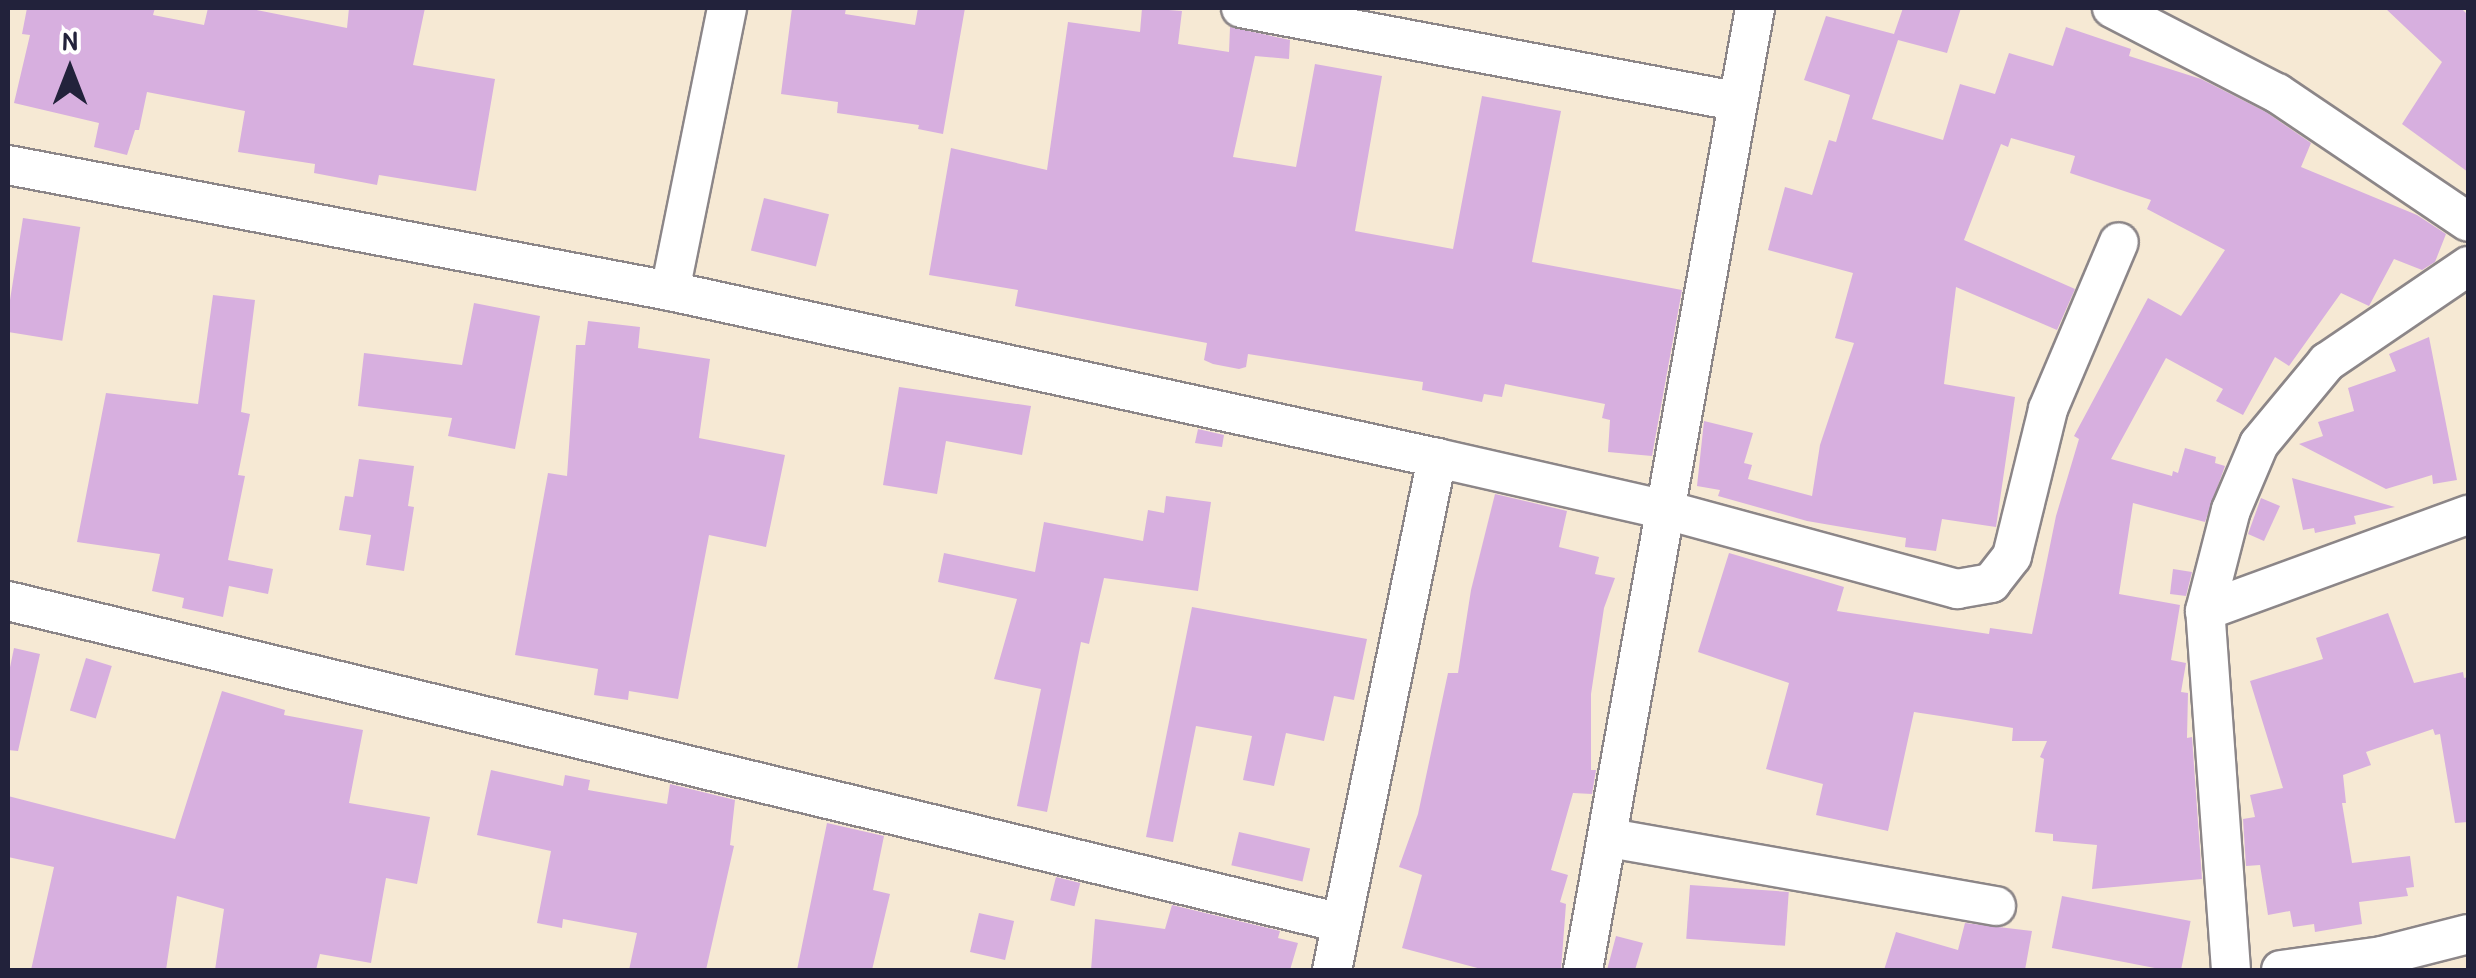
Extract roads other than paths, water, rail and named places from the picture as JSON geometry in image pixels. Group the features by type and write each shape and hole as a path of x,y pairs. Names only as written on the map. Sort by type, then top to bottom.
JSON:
{"street":[{"path":"670,292 727,8"},
{"path":"1242,8 1735,101"},
{"path":"1582,970 1610,838 1735,101 1755,8"},
{"path":"2112,8 2276,93 2468,222"},
{"path":"8,165 670,292 1437,458 1666,510 1956,588 1991,583 2012,556 2048,409 2118,242"},
{"path":"2232,970 2204,612 2232,510 2259,444 2327,362 2468,266"},
{"path":"1332,970 1437,458"},
{"path":"2204,612 2468,514"},
{"path":"8,601 1341,922"},
{"path":"1610,838 1996,906"},
{"path":"2280,970 2382,956 2468,934"}]}
